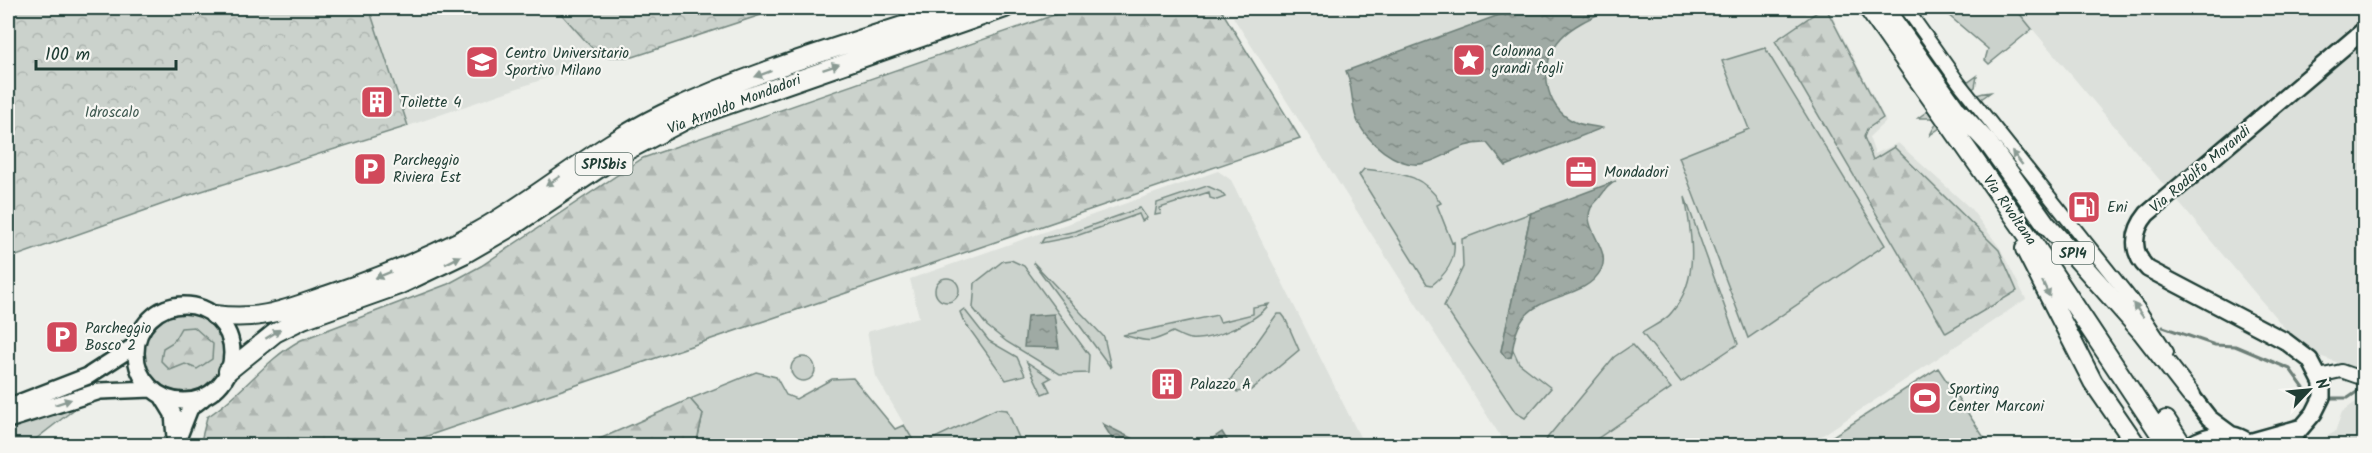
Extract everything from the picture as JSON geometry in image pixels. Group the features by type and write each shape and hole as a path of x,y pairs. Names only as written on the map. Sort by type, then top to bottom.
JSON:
{"highway":[{"name":"Via Arnoldo Mondadori","path":"214,315 237,318 262,317 343,290 426,258 476,233 598,151 662,115 765,73 958,8"},
{"name":"Via Arnoldo Mondadori","path":"228,371 258,344 281,330 390,289 456,258 514,225 610,160 689,118 1005,8"},
{"name":"Via Rivoltana","path":"1868,8 1955,119"},
{"name":"Via Rivoltana","path":"1884,8 1955,119 2166,435 2185,446"},
{"name":"SP14","path":"1955,119 1988,143 2046,224 2142,332 2191,395"},
{"path":"1955,119 1985,186 2030,258 2127,446"},
{"path":"2102,396 2137,446"}],"main road":[{"name":"Via Rodolfo Morandi","path":"2319,376 2310,360 2300,351 2158,275 2144,264 2135,248 2137,229 2147,214 2364,30"},
{"name":"SP15bis","path":"8,407 88,376 136,345 145,324 167,308 194,305 214,315"},
{"path":"214,315 224,326 231,341 232,356 228,371"},
{"path":"136,345 138,366 173,414 175,446"},
{"name":"SP15bis","path":"208,394 220,384 228,371"},
{"path":"2286,446 2314,413 2322,397 2319,376"},
{"path":"8,420 100,391 157,392 183,401 208,394"},
{"path":"175,446 190,408 208,394"},
{"path":"2191,395 2209,418 2232,435 2251,444 2301,427"},
{"path":"2185,446 2211,435 2232,435"}],"street":[{"path":"1906,8 1959,83 2145,319 2176,366 2191,395"},
{"path":"2319,376 2341,371 2364,379"}],"shaded area":[{"name":"Centro Universitario Sportivo Milano","path":"369,8 556,8 590,47 570,70 408,126"},
{"name":"Mondadori","path":"1261,8 1802,8 1808,16 1820,8 1828,8 1886,121 1869,137 1875,154 1898,143 1971,209 2000,248 2026,299 1808,445 1506,445 1233,17"},
{"path":"2015,8 2364,8 2364,372 2317,355 2292,337"},
{"path":"1218,171 1231,180 1364,445 1010,445 994,410 916,445 876,376 867,332 919,317 910,279"},
{"path":"2364,396 2364,445 2310,445 2335,432 2342,412"}],"green space":[{"name":"Idroscalo","path":"8,8 369,8 408,126 183,197 8,259"},
{"path":"556,8 782,8 633,57 600,57"},
{"path":"1074,8 1220,8 1300,138 401,445 200,445 207,417 288,348 301,340 448,284 481,266 643,158"},
{"path":"1826,8 1883,118 1867,129 1864,137 1873,160 1894,147 1999,250 2017,291 1946,333 1775,41"},
{"path":"1940,8 2015,8 2032,29 1989,64 1985,60 1988,49"},
{"path":"1765,48 1885,245 1748,338 1679,157 1749,129 1722,61"},
{"path":"1977,76 1975,87 1932,118 1918,118"},
{"path":"1991,92 1930,135 1940,120 1955,106 1973,96"},
{"path":"1364,169 1417,179 1441,203 1437,205 1452,243 1454,242 1454,249 1449,266 1432,285 1427,284 1359,175"},
{"path":"1207,186 1221,192 1225,197 1217,200 1210,198 1209,192 1160,208 1161,214 1155,215 1157,203"},
{"path":"1685,197 1738,344 1681,382 1642,333 1669,315 1687,286 1692,257"},
{"path":"1140,208 1147,218 1142,221 1139,214 1076,236 1041,243 1044,238 1076,231"},
{"path":"1531,213 1501,351 1511,357 1513,350 1519,363 1551,388 1525,418 1516,413 1444,306 1463,267 1462,239"},
{"path":"1011,260 1024,266 1089,355 1088,373 1060,374 1007,342 987,326 973,308 975,283 1003,261"},
{"path":"1033,262 1104,337 1111,368"},
{"path":"947,278 956,281 959,290 956,299 947,302 938,299 935,290 938,281"},
{"path":"1269,304 1245,323 1210,337 1189,339 1173,332 1148,341 1123,335 1217,315 1220,322 1253,314 1253,307"},
{"path":"964,309 989,341 1017,357 1025,375 1006,380 963,320 960,312"},
{"path":"176,312 192,312 213,323 224,344 224,360 213,381 192,392 176,392 162,386 150,374 144,360 144,344 150,330 162,318"},
{"path":"1277,314 1282,314 1285,318 1299,350 1251,390 1237,392 1230,380"},
{"path":"194,327 213,344 212,359 197,369 185,364 170,370 161,361 163,348 173,342 181,328"},
{"path":"1632,345 1671,388 1588,445 1544,445 1548,437 1614,357"},
{"path":"803,357 812,360 815,369 812,378 803,381 794,378 791,369 794,360"},
{"path":"1027,362 1051,378 1045,381 1050,391 1042,394"},
{"name":"Sporting Center Marconi","path":"1938,368 1989,445 1819,445"},
{"path":"756,372 776,377 786,395 796,399 832,379 853,378 895,429 904,425 916,445 696,445 703,414 690,399"},
{"path":"690,399 703,414 696,445 586,445"},
{"path":"85,401 28,445 8,446 8,423"},
{"path":"996,409 1007,410 1022,445 920,445"}],"water":[{"path":"1518,8 1613,8 1578,24 1566,33 1554,48 1547,72 1550,96 1564,115 1578,123 1602,128 1506,166 1487,143 1461,147 1425,163 1415,164 1394,158 1374,144 1366,135 1356,117 1346,71"},
{"path":"1616,181 1593,205 1589,216 1603,254 1601,270 1594,280 1584,287 1539,305 1529,312 1517,330 1511,357 1506,358 1501,351 1531,213"},
{"path":"1054,314 1059,348 1024,347 1027,316"},
{"path":"1103,424 1145,445 1116,445"},
{"path":"1222,432 1230,445 1203,445"}],"waterway":[{"path":"2163,327 2215,345 2235,346 2290,369 2311,398"},
{"path":"2329,398 2348,398 2364,387"}],"place":[{"name":"Colonna a grandi fogli","path":"1469,60"},
{"name":"Centro Universitario Sportivo Milano","path":"482,62"},
{"name":"Toilette 4","path":"377,102"},
{"name":"Parcheggio Riviera Est","path":"370,169"},
{"name":"Mondadori","path":"1581,172"},
{"name":"Eni","path":"2084,207"},
{"name":"Parcheggio Bosco 2","path":"62,337"},
{"name":"Palazzo A","path":"1167,384"},
{"name":"Sporting Center Marconi","path":"1925,398"}]}
